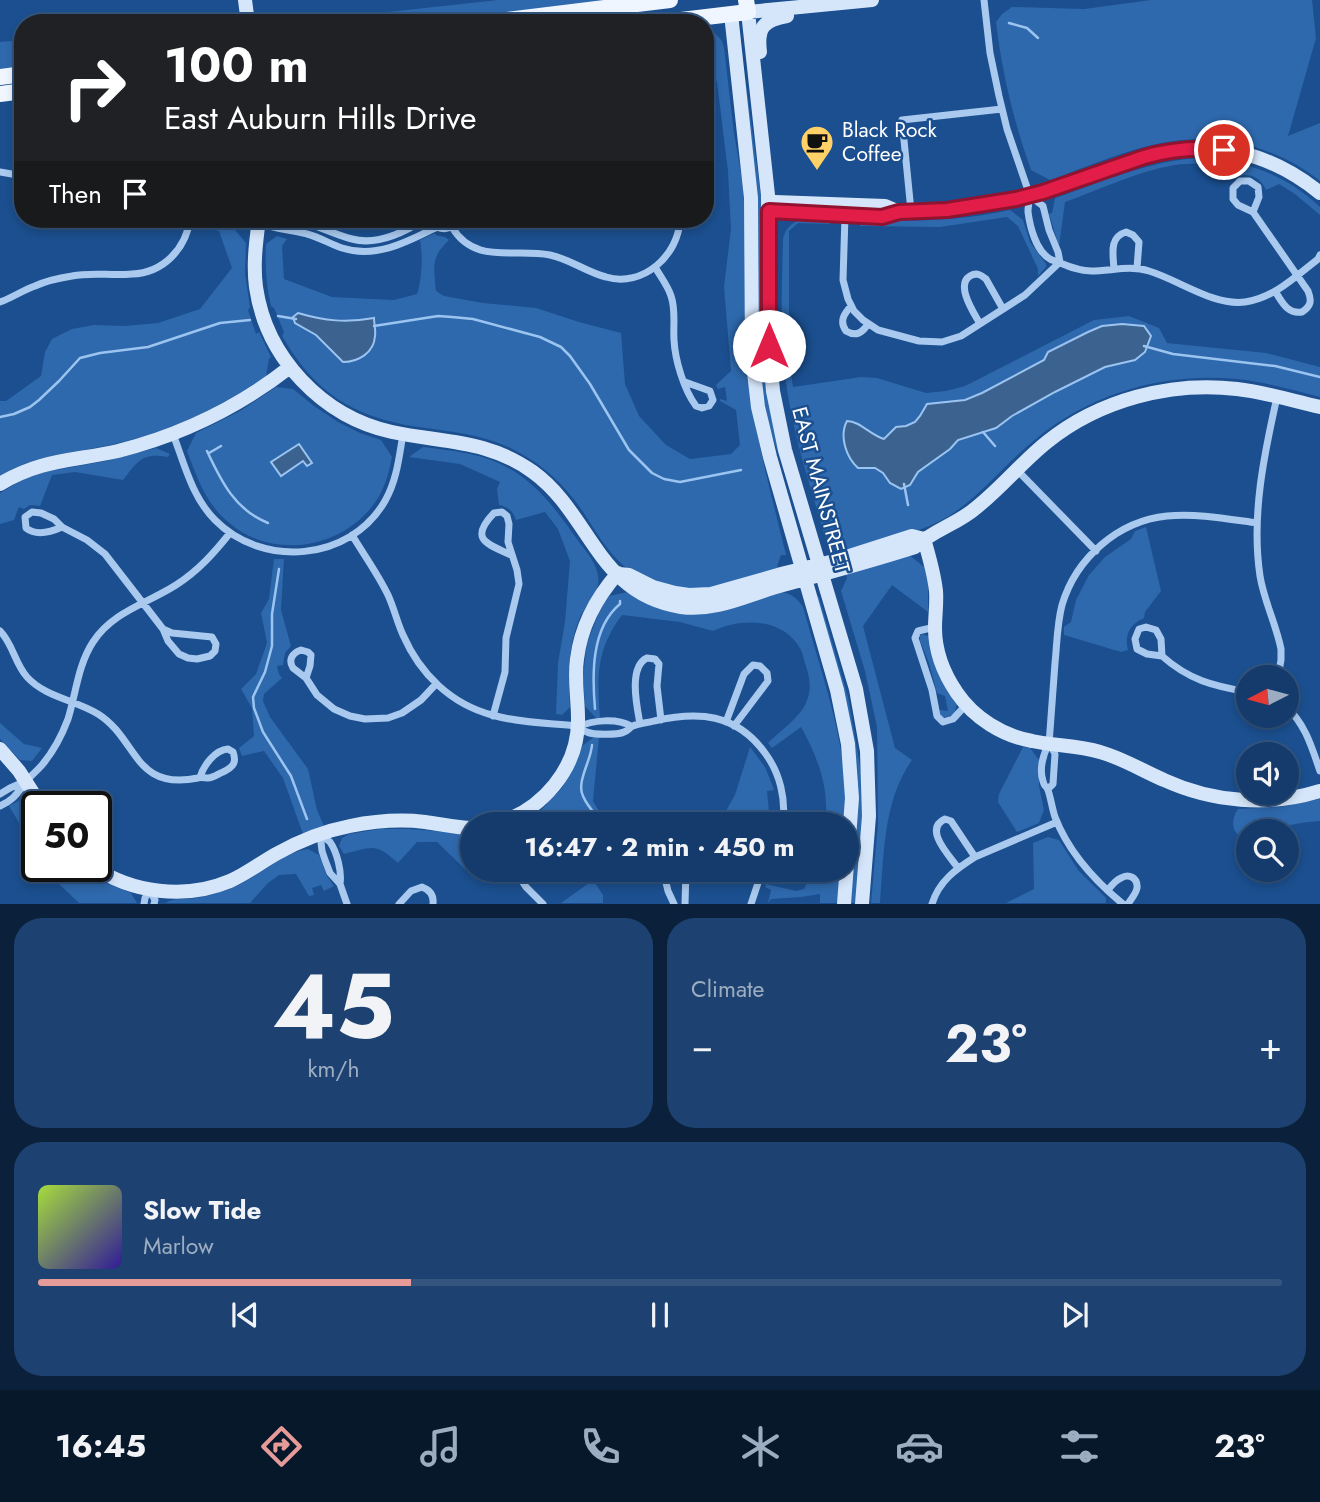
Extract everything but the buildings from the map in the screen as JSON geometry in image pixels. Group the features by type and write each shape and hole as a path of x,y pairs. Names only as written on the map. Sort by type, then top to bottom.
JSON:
{"main road":[{"path":"555,14 670,0"},
{"path":"703,14 739,7"}],"street":[{"path":"739,7 872,0"},
{"path":"984,0 990,53 1002,109 1030,196 1028,210 1035,239 1049,258 1087,271 1114,268 1152,271 1229,302 1259,299 1297,276 1319,258"},
{"path":"760,125 766,108 759,39 762,27 772,19 819,12 831,4"},
{"name":"EAST MAINSTREET","path":"739,7 760,125 768,206 769,346 773,391 785,450 859,704 867,751 869,816 862,904"},
{"name":"EAST MAINSTREET","path":"739,7 751,198 752,343 755,385 763,432 837,690 848,744 852,798 844,904"},
{"path":"905,212 902,120 1002,109"},
{"path":"768,206 882,217 905,212 963,208 1030,196 1153,154 1203,148 1264,160 1299,178 1320,193"},
{"path":"1253,212 1259,191 1253,182 1240,181 1233,188 1233,199 1238,205 1253,212 1310,296 1310,305 1297,313 1289,310 1275,291"},
{"path":"1030,196 1043,206 1060,262"},
{"path":"768,206 885,206 905,212"},
{"path":"845,215 843,280 851,306 868,324 888,333 919,341 955,339 1030,290 1060,262"},
{"path":"0,302 33,286 63,278 96,273 132,275 158,268 173,256 188,228"},
{"path":"258,228 255,270 261,309 270,332 290,367 311,390 335,409 369,426 490,449 520,464 537,475 558,496 624,582 642,594 666,603 692,608 724,604 783,585 804,574 912,536 924,539 971,512 1046,442 1068,427 1099,411 1134,398 1164,391 1204,387 1239,389 1320,407"},
{"path":"270,228 298,232 360,252 397,246 435,228"},
{"path":"324,228 358,240 374,240 407,228"},
{"path":"453,228 461,239 485,252 551,256 608,278 628,278 654,267 673,247 679,228"},
{"path":"326,241 330,230"},
{"path":"1114,268 1113,245 1117,236 1126,232 1139,242 1137,268"},
{"path":"393,235 397,246"},
{"path":"654,267 673,301 674,347 685,382"},
{"path":"980,324 965,292 964,282 967,278 975,274 983,276 1003,309"},
{"path":"851,306 845,312 843,328 854,335 860,334 868,324"},
{"path":"0,484 40,465 107,453 173,433 232,407 290,367"},
{"path":"1277,397 1264,457 1257,523 1261,582 1281,649 1280,665"},
{"path":"173,433 200,501 216,521 241,540 261,548 290,553 324,548 352,535 376,514 388,495 396,474 402,434"},
{"path":"1017,469 1096,551"},
{"path":"62,527 53,531 32,532 26,528 25,517 35,511 54,519 105,554 163,629 171,647 182,656 201,658 215,651 216,644 212,637 172,633 163,629"},
{"path":"493,716 505,672 508,629 518,591 517,570 508,542 507,516 502,512 494,513 485,524 482,537 487,543 511,555"},
{"path":"1108,890 1121,877 1133,878 1136,882 1137,889 1123,903 1108,890 1086,867 1057,822 1048,789 1053,784 1055,754 1049,744 1060,613 1073,580 1083,565 1109,539 1136,524 1159,517 1181,516 1257,523"},
{"path":"0,806 16,797 56,744 65,727 82,664 95,639 112,622 191,575 209,559 230,533"},
{"path":"352,535 386,591 410,650 423,670 436,684 463,704 493,716 578,727 588,722 623,721 636,725 676,716 699,715 730,724 760,746 776,772 783,796 783,812"},
{"path":"924,539 934,575 935,628 944,670 966,705 986,722 1007,734 1023,739 1085,748 1112,755 1166,782 1214,797 1260,800 1289,798 1320,791"},
{"path":"522,812 555,785 572,754 578,727 576,671 580,644 597,600 618,573"},
{"path":"1163,656 1158,632 1150,627 1139,629 1135,639 1137,649 1147,654 1163,656 1176,668 1195,679 1236,690"},
{"path":"935,628 918,631 915,638 937,716 943,722 950,721 966,705"},
{"path":"0,631 29,679 41,688 98,714 113,726 134,756 150,771 163,778 178,781 211,778 231,768 235,762 233,752 228,749 220,750 204,769 201,777"},
{"path":"636,725 636,675 639,664 647,658 655,659 659,664 657,693 661,720"},
{"path":"753,665 760,666 767,673 768,681 730,724 744,674 753,665"},
{"path":"306,678 317,695 334,709 365,719 380,719 402,713 421,700 436,684"},
{"path":"1299,722 1320,771"},
{"path":"0,749 33,791"},
{"path":"0,794 27,781"},
{"path":"958,868 937,835 935,828 938,822 944,819 951,821 975,857"},
{"path":"112,878 149,899 166,892 220,885 296,844 353,825 398,821 460,827"},
{"path":"932,904 943,881 958,868 975,857 1057,822"},
{"path":"320,834 322,851 330,873 340,884 347,904"},
{"path":"523,882 543,904"},
{"path":"666,882 674,904"},
{"path":"685,904 686,882"},
{"path":"751,904 758,882"},
{"path":"399,904 411,891 422,887 431,892 433,904"}],"shaded area":[{"path":"498,0 622,0 494,14 370,14"},
{"path":"1151,0 1312,0 1316,38 1288,136 1320,123 1320,181 1302,168 1262,149 1219,140 1197,139 1139,148 1050,180 1031,170 1009,97 996,22 1012,7 1084,9"},
{"path":"714,32 724,48 743,185 756,428 786,555 781,555 777,566 780,568 727,587 680,590 649,580 617,560 567,491 553,476 529,458 484,438 374,417 355,409 322,387 308,373 282,336 284,332 271,306 268,291 266,244 277,236 287,239 282,246 284,279 332,297 394,300 417,294 422,267 420,240 435,233 445,237 449,240 439,252 435,263 436,291 444,296 483,303 536,308 621,333 625,384 639,416 666,445 690,459 731,454 740,445 736,410 720,401 727,401 725,387 718,389 716,385 731,371 724,287 731,229 728,171 717,82 714,76"},
{"path":"14,41 14,70 0,72 0,42"},
{"path":"741,46 763,212 789,487 768,423 761,385"},
{"path":"1201,158 1250,166 1280,178 1320,207 1320,215 1279,184 1266,190 1258,179 1250,175 1237,177 1225,165 1175,165 1133,176 1065,202 1059,246 1049,214 1052,213 1055,198 1145,167"},
{"path":"1010,210 1023,220 1030,242 1046,264 1038,276 1038,269 1018,226 1007,217 940,227 860,226 860,220 935,220"},
{"path":"800,218 830,218 830,224 798,223 789,231 790,367 793,387 861,377 877,378 926,393 946,391 965,386 1094,320 1129,316 1159,328 1167,343 1266,353 1320,367 1320,397 1237,379 1183,379 1131,389 1082,408 1059,422 1025,448 967,503 940,521 905,535 843,552 837,550 831,546 824,534 803,463 784,371 783,240 789,227"},
{"path":"208,228 235,230 246,243 248,310 256,334 259,332 271,357 266,376 231,398 174,426 114,444 42,458 0,476 0,401 6,401 41,376 45,352 52,339 72,329 94,325 158,323 200,309 232,268 219,231"},
{"path":"298,313 336,320 374,318 372,347 364,355 343,362 316,335 295,323 293,317"},
{"path":"1102,326 1144,326 1151,336 1145,352 1135,360 1105,367 1012,416 996,428 958,440 918,472 910,485 901,489 890,483 883,473 875,468 858,468 847,452 844,433 847,421 856,423 884,439 896,427 915,422 927,404 965,400 1044,360 1048,352 1088,332"},
{"path":"276,387 293,389 338,422 381,440 392,457 378,498 364,515 347,529 307,544 265,542 245,534 227,521 202,489 187,451 196,433 240,411"},
{"path":"299,444 312,463 307,466 303,461 281,476 271,462"},
{"path":"423,447 485,458 518,474 556,511 593,562 598,573 598,585 576,628 570,661 570,707 562,715 556,714 558,663 565,622 570,561 558,529 545,512 516,520 510,510 499,505 497,489 500,482 460,464 409,457"},
{"path":"156,448 170,454 168,457 146,457 123,480 75,472 52,475 40,506 30,505 24,509 19,507 14,520 0,524 0,493 26,478"},
{"path":"1146,527 1161,591 1145,612 1144,618 1135,623 1129,631 1128,650 1121,652 1064,635 1064,627 1071,622 1076,600 1089,575 1105,557 1131,539 1135,531"},
{"path":"908,554 924,567 928,584 928,612 892,585 863,626 895,748 912,760 902,776 890,811 880,903 871,903 878,824 877,727 865,671 841,591 846,574"},
{"path":"274,559 284,559 281,610 291,646 285,653 283,665 277,666 282,678 264,694 263,701 270,717 308,769 317,810 324,826 303,834 283,778 264,751 242,756 239,748 254,736 252,708 241,689 256,674 267,643 261,613 269,599"},
{"path":"628,592 780,592 791,595 798,601 803,607 835,722 844,769 845,812 826,812 821,774 801,727 772,748 768,743 799,714 810,689 809,675 801,650 794,639 773,626 749,622 724,626 713,631 680,622 622,615 603,652 599,676 600,718 596,718 585,706 583,677 589,638 600,610 609,596"},
{"path":"817,596 848,697 863,783 865,808 859,879 857,808"},
{"path":"922,634 928,636 957,704 952,715 943,718 939,710 948,711 945,696 937,693 920,641"},
{"path":"0,723 24,744 42,748 32,761 20,760 0,739"},
{"path":"594,737 599,737 593,801 600,812 539,812 562,788 582,746"},
{"path":"750,747 765,767 774,790 767,791 769,812 727,812"},
{"path":"1023,747 1030,748 1039,760 1039,786 1044,810 1039,823 1017,832 998,802 999,794"},
{"path":"1320,799 1320,821 1299,824 1299,819 1236,819 1235,831 1233,823 1238,809"},
{"path":"21,800 21,826 9,806"},
{"path":"380,829 460,833 460,864 437,842 417,842 398,863 384,852 373,848 344,854 339,846 342,838 349,834"},
{"path":"1048,837 1059,840 1078,870 1106,898 1106,903 1006,903 1034,889 1033,843"},
{"path":"308,849 319,855 334,886 324,891 321,885 312,888 314,895 309,896 296,874 279,875 250,903 165,903 176,899 193,899 239,885 289,855"},
{"path":"56,882 105,882 131,893 137,903 79,903"},
{"path":"590,882 594,882 603,895 603,903 561,903"},
{"path":"807,882 840,882 838,903 820,903 820,894 771,899 768,903 771,890 765,887 766,884 796,891 804,889"},
{"path":"851,882 859,882 857,903 849,903"}],"waterway":[{"path":"1009,23 1027,28 1038,38"},
{"path":"278,316 296,319"},
{"path":"374,326 438,316 473,319 540,337 561,347 570,356 629,450 652,473 680,482 741,470"},
{"path":"0,417 30,407 80,358 148,347 220,323 250,320"},
{"path":"1144,346 1173,354 1275,366 1320,377"},
{"path":"983,432 995,446"},
{"path":"209,453 221,446"},
{"path":"207,451 230,493 247,510 268,523"},
{"path":"904,484 908,505"},
{"path":"279,569 272,614 272,646 265,672 253,697 254,708 263,732 291,776 307,819"},
{"path":"595,709 594,667 599,639 603,626 620,601"},
{"path":"592,745 581,790 594,812"}],"place":[{"name":"Black Rock Coffee","path":"817,172"}],"route":[{"path":"769,346 769,211 882,217 899,212 963,208 1030,196 1171,150 1224,150"}]}
